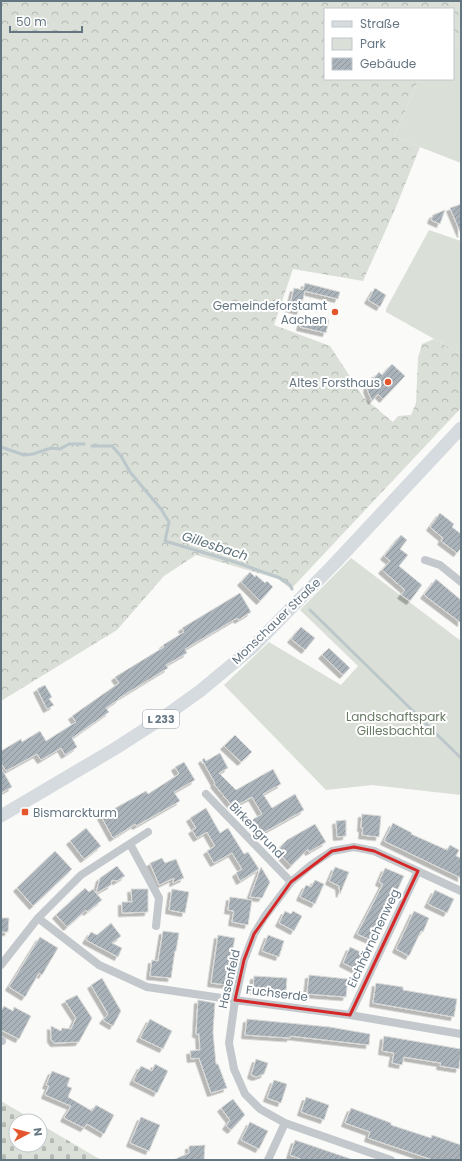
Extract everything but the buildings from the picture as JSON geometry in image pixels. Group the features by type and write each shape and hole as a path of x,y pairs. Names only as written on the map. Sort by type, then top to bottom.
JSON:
{"main road":[{"name":"Monschauer Straße","path":"1,816 116,748 161,719 253,647 336,562 461,428"}],"street":[{"path":"425,560 440,565 461,582"},
{"name":"Birkengrund","path":"206,794 291,882"},
{"path":"1,965 38,918 81,875 148,832"},
{"path":"130,844 159,898 156,926"},
{"name":"Hasenfeld","path":"391,1160 285,1123 260,1109 245,1094 234,1069 229,1043 235,1000 244,960 254,934 265,916 291,882 311,865 332,852 354,847 374,851 461,891"},
{"name":"Eichhörnchenweg","path":"350,1015 418,871"},
{"name":"Fuchserde","path":"38,918 99,965 147,987 350,1015 461,1034"},
{"path":"268,1160 285,1123"}],"highlighted area":[{"path":"354,847 374,851 418,871 350,1015 235,1000 244,960 254,934 291,882 332,851"}],"green space":[{"path":"1,1 458,1 461,4 461,47 454,44 454,8 324,8 324,80 419,80 394,137 420,147 396,207 363,281 293,269 274,325 330,346 364,398 393,422 398,416 411,415 416,403 418,358 422,344 434,339 461,354 461,408 291,589 278,579 196,555 164,576 117,630 1,701"},
{"path":"454,44 461,47 461,163 394,137 419,80 454,80"},
{"path":"429,230 461,241 461,354 386,312 386,309"},
{"name":"Landschaftspark Gillesbachtal","path":"351,558 461,641 461,795 372,785 326,790 224,685 269,642 341,685 358,666 300,610"},
{"path":"1,1101 21,1113 8,1113 8,1153 48,1153 48,1129 101,1160 1,1160"}],"waterway":[{"name":"Gillesbach","path":"1,447 24,455 33,454 51,448 60,449 69,444 84,444"},
{"name":"Gillesbach","path":"92,446 112,446 121,456 130,472 161,509 169,522 165,541 235,562 280,578 290,585 292,589"},
{"name":"Gillesbach","path":"310,610 461,758"}],"place":[{"name":"Gemeindeforstamt Aachen","path":"335,312"},
{"name":"Altes Forsthaus","path":"388,382"},
{"name":"Bismarckturm","path":"25,812"}]}
